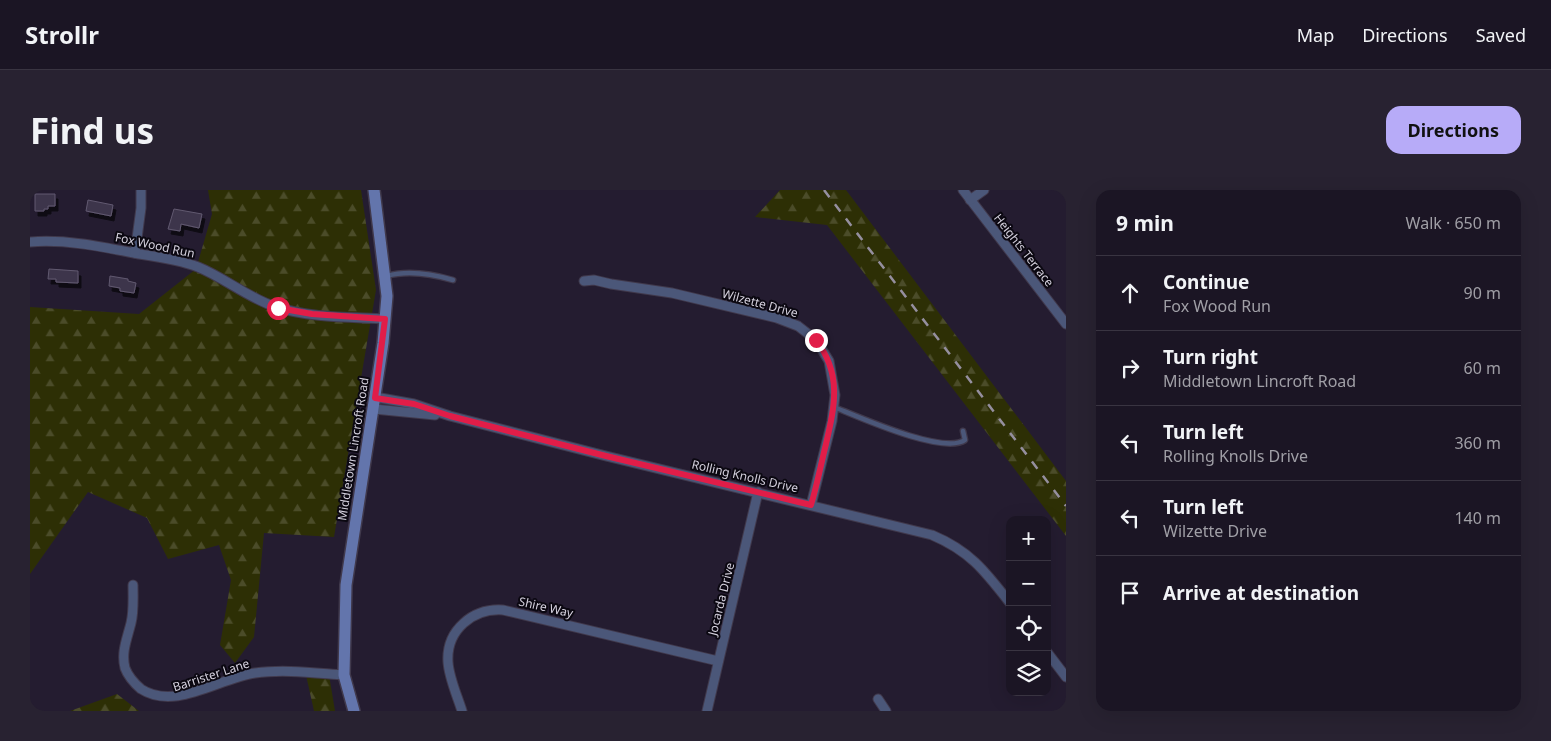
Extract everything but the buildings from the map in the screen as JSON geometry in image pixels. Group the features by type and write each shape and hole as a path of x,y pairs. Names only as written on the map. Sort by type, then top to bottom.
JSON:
{"main road":[{"name":"Middletown Lincroft Road","path":"354,711 344,674 346,585 374,403 387,296 374,190"}],"street":[{"path":"135,253 141,208 141,190"},
{"name":"Heights Terrace","path":"963,190 1066,324"},
{"path":"970,200 984,190"},
{"name":"Fox Wood Run","path":"30,242 53,241 82,244 175,261 198,267 258,300 278,308 312,314 385,319"},
{"name":"Wilzette Drive","path":"584,281 594,280 672,293 776,318 798,326 816,340 829,361 834,384 834,407 811,505"},
{"name":"Rolling Knolls Drive","path":"374,403 450,416 606,456 912,529 947,541 967,554 979,565 1006,598"},
{"name":"Jocarda Drive","path":"707,711 758,492"},
{"name":"Barrister Lane","path":"133,585 132,622 124,646 123,659 126,670 134,683 152,697 166,700 182,700 235,678 258,673 344,674"},
{"name":"Shire Way","path":"462,711 449,666 448,652 453,636 463,622 471,616 484,611 503,610 718,661"},
{"path":"1051,657 1066,677"},
{"path":"878,699 886,711"}],"lane":[{"path":"385,277 400,273 412,273 453,280"},
{"path":"834,407 903,434 946,444 959,444 965,440 963,431"}],"green space":[{"path":"208,190 361,190 376,290 334,537 264,533 254,637 235,663 220,645 231,580 219,545 168,559 147,518 88,492 30,574 30,307 139,314 196,269 212,214"},
{"path":"780,190 846,190 1066,481 1066,536 827,225 755,217"},
{"path":"306,675 329,675 335,711 314,711"},
{"path":"117,694 139,711 70,711"}],"railway":[{"path":"824,190 1066,506"}],"route":[{"path":"278,308 312,314 385,319 375,398 414,404 450,416 606,456 811,505 835,403 832,368 823,349 816,340"}]}
